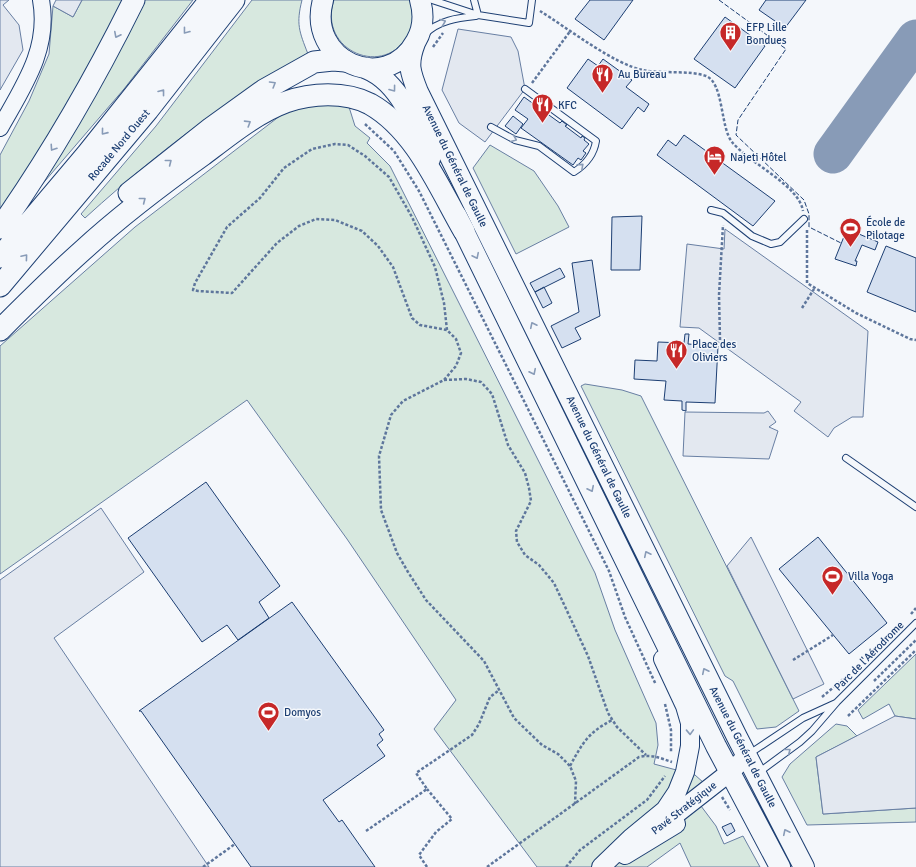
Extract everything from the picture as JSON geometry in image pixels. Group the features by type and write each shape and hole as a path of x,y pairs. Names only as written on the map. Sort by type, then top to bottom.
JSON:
{"highway":[{"path":"0,228 57,142 83,98 134,0"},
{"name":"Rocade Nord Ouest","path":"0,257 87,154 210,0"},
{"name":"Rocade Nord Ouest","path":"0,286 148,110 234,0"},
{"path":"0,325 122,200 211,128 264,90 306,65 324,60 353,64"},
{"path":"0,330 104,232 182,170 273,107 302,97 319,95 335,96 363,101 390,119 409,138 416,148 464,231"}],"main road":[{"name":"Avenue du Général de Gaulle","path":"323,0 320,19 324,37 335,53 353,64 378,74 387,82 399,98 415,126 464,231 733,778 780,867"},
{"name":"Avenue du Général de Gaulle","path":"420,0 422,20 420,32 423,47 410,56 410,64 418,92 747,756 804,867"},
{"path":"353,64 381,67 423,47"},
{"path":"601,867 631,838 659,816 672,801 686,772 690,746 688,716 645,618 635,578"},
{"name":"Pavé Stratégique","path":"613,863 733,778 747,756"},
{"path":"733,778 757,774"}],"street":[{"path":"0,128 31,72 39,54 44,27 41,0"}],"lane":[{"path":"432,0 478,15 529,23 531,3"},
{"path":"474,0 478,15"},
{"path":"423,47 429,30 448,20 478,15"},
{"path":"491,127 515,140 539,146 574,172 583,166 595,149 596,141 526,90"},
{"path":"712,210 723,213 752,236 771,244 784,239 804,219"},
{"path":"846,458 916,507"},
{"name":"Parc de l'Aérodrome","path":"757,774 800,742 837,702 916,623"},
{"name":"Parc de l'Aérodrome","path":"747,756 803,718 837,702"}],"path":[{"path":"531,3 621,62 641,70 663,74 690,73 708,76 715,83 721,102 724,123 731,141 745,156 795,193 802,206 808,232 807,284 814,290 870,320 910,339 916,340"},
{"path":"423,47 446,29 448,20"},
{"path":"526,90 571,30"},
{"path":"363,101 361,117 368,127 394,151 431,216 599,552 610,576 625,617 658,689"},
{"path":"447,330 420,325 412,318 394,268 378,246 362,231 336,220 316,219 299,226 277,243 232,293 198,292 193,290 198,276 227,227 260,198 284,168 312,149 335,144 348,145 365,156 389,177 412,217 435,267 444,303 445,325 447,330 456,339 461,353 456,366 444,380 403,401 392,415 379,456 381,510 397,554 426,600 484,661 498,691 514,718 542,745 558,754 570,766 576,781 575,804"},
{"path":"720,340 718,295 723,213"},
{"path":"802,308 814,290"},
{"path":"444,380 466,379 481,382 492,394 508,445 525,473 529,488 531,501 516,530 517,542 525,555 539,565 554,583 588,656 608,713 612,720 617,727 646,755"},
{"path":"793,660 833,635"},
{"path":"848,716 916,650"},
{"path":"427,867 418,855 436,832 452,819 416,773 472,734 479,724 490,697 498,691"},
{"path":"663,700 671,730 670,761 668,767"},
{"path":"570,766 579,749 595,729 612,720"},
{"path":"487,867 630,763 646,755 656,756 670,761"},
{"path":"566,867 580,850 647,800 655,792 666,773"},
{"path":"366,831 427,789"},
{"path":"203,867 235,844"}],"shaded area":[{"path":"0,0 9,0 3,5 19,25 23,50 0,90"},
{"path":"56,0 82,0 73,17 53,6"},
{"path":"82,0 124,0 51,138 0,212 0,155 29,101 49,54 53,6 73,17"},
{"path":"143,0 193,0 124,89 39,188"},
{"path":"252,0 302,0 299,15 299,27 308,54 244,93 187,133 152,160 85,218 81,214 156,126"},
{"path":"334,0 410,0 413,17 411,29 398,47 385,55 371,57 356,53 344,45 335,33 331,18"},
{"path":"458,29 511,37 518,51 525,89 485,142 459,123 442,90"},
{"path":"319,103 349,107 355,126 370,138 367,143 390,166 595,573 615,630 656,723 658,745 654,764 695,775 704,783 692,794 716,826 724,844 743,836 760,867 691,867 680,843 647,867 537,867 434,729 456,700 347,539 247,400 0,574 0,346 135,227 285,112"},
{"path":"490,145 534,171 558,206 569,227 516,254 473,168"},
{"path":"725,229 868,331 863,417 852,417 834,428 828,437 794,411 801,402 699,328 680,327 687,244 724,249"},
{"path":"585,384 622,390 641,396 799,711 776,727 757,729 733,681 725,676 581,386"},
{"path":"768,411 776,422 769,427 778,431 769,459 683,456 685,412 764,413"},
{"path":"101,508 144,572 54,638 209,867 0,867 0,580"},
{"path":"751,537 824,684 793,699 727,566"},
{"path":"916,654 916,719 895,716 889,704 863,719 858,710"},
{"path":"895,716 916,719 916,808 823,814 816,757"},
{"path":"836,724 847,726 857,736 816,757 823,814 916,808 916,822 807,825 782,777 790,764"}],"building":[{"path":"590,0 633,0 604,40 575,19"},
{"path":"766,0 806,0 785,28 759,10"},
{"name":"EFP Lille Bondues","path":"725,17 765,46 735,88 694,59"},
{"path":"588,59 598,66 603,59 632,80 626,87 649,104 644,112 638,107 622,129 567,88"},
{"path":"524,97 560,123 562,121 567,125 565,126 581,138 582,136 585,138 584,140 589,144 583,151 586,153 581,160 578,158 573,165 521,128 528,119 515,110"},
{"path":"513,116 523,124 516,134 505,126"},
{"name":"Najeti Hôtel","path":"684,135 775,201 753,226 657,155 668,140 676,146"},
{"path":"642,216 640,270 611,270 612,217"},
{"name":"École de Pilotage","path":"847,229 878,242 875,250 862,245 855,261 857,261 856,266 835,259"},
{"path":"886,246 916,258 916,312 867,292"},
{"path":"592,260 600,316 575,328 581,339 562,348 551,326 579,312 572,263"},
{"path":"560,268 565,277 535,292 530,283"},
{"path":"544,287 552,303 543,308 535,292"},
{"name":"Place des Oliviers","path":"685,334 689,334 688,344 718,346 715,403 686,402 686,411 682,410 682,401 664,400 666,381 634,379 635,360 657,361 658,342 684,343"},
{"path":"206,482 280,586 259,602 269,618 238,640 227,625 202,642 128,538"},
{"name":"Villa Yoga","path":"818,537 887,623 849,654 779,569"},
{"name":"Domyos","path":"292,602 384,730 379,734 383,740 377,745 385,756 323,800 339,822 342,820 375,867 251,867 141,711 139,711"},
{"path":"731,823 735,831 727,836 722,827"}],"taxiway":[{"path":"833,154 916,39"}],"fence":[{"path":"719,0 786,49 738,120 736,135 804,200 809,214 809,227 841,243"}],"place":[{"name":"EFP Lille Bondues","path":"730,52"},
{"name":"Au Bureau","path":"603,94"},
{"name":"KFC","path":"542,124"},
{"name":"Najeti Hôtel","path":"715,176"},
{"name":"École de Pilotage","path":"850,248"},
{"name":"Place des Oliviers","path":"676,370"},
{"name":"Villa Yoga","path":"833,596"},
{"name":"Domyos","path":"269,732"}]}
